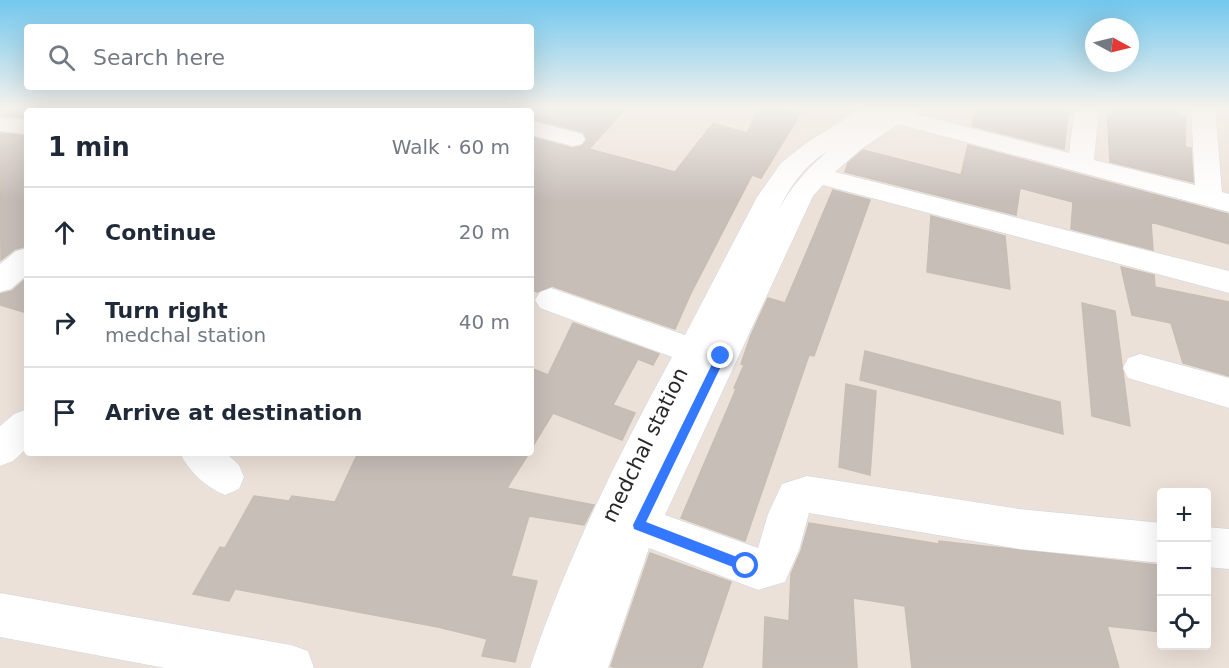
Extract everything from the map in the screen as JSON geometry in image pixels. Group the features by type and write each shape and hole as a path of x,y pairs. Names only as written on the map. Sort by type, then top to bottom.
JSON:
{"street":[{"name":"medchal station","path":"553,668 596,548 629,471 771,197 790,169 815,148 834,138"},
{"name":"medchal station","path":"585,668 629,545 801,193 816,174 857,138"},
{"path":"986,138 1219,201 1208,138"},
{"path":"1081,164 1084,138"},
{"path":"816,174 1229,282"},
{"path":"0,281 24,261"},
{"path":"551,300 692,351"},
{"path":"1140,368 1229,393"},
{"path":"0,449 24,428"},
{"path":"639,525 758,569 770,567 777,557 790,506 796,497 807,494 1019,529 1157,543"},
{"path":"1211,547 1229,549"},
{"path":"0,615 291,668"}],"building":[{"path":"0,138 24,138 24,247 15,249 1,260"},
{"path":"534,138 572,148 582,146 586,138 599,138 589,149 675,172 701,138 786,138 761,178 752,175 675,329 552,286 534,291"},
{"path":"1021,138 1065,138 1064,149"},
{"path":"1109,138 1185,138 1185,147 1191,148 1193,182 1110,162"},
{"path":"968,145 1228,214 1229,244 1151,222 1153,250 1071,229 1073,202 1020,188 1016,215 845,172 848,163 863,150 961,175"},
{"path":"833,190 870,200 814,356 809,355 745,541 681,518 736,389 734,388 744,365 741,364 751,335 768,298 785,303"},
{"path":"931,216 1005,236 1010,289 927,272"},
{"path":"1121,267 1154,275 1155,287 1229,302 1229,376 1183,363 1171,323 1132,315"},
{"path":"24,281 24,312 0,305 0,294 12,291"},
{"path":"1082,303 1115,311 1130,426 1092,416"},
{"path":"573,323 659,354 653,365 638,359 613,405 635,413 622,440 553,413 534,444 534,369 548,375"},
{"path":"865,351 1060,402 1063,434 860,380"},
{"path":"846,384 876,391 870,475 839,467"},
{"path":"357,456 527,456 507,488 594,505 584,525 529,516 511,576 537,581 515,662 482,656 487,639 438,627 235,589 229,601 193,594 220,547 225,548 254,496 289,501 292,496 335,502"},
{"path":"809,523 939,544 939,541 1157,565 1157,632 1107,626 1119,668 912,668 905,606 853,598 857,668 763,668 765,617 789,621 791,574"},
{"path":"650,553 731,582 702,668 616,668 611,666"}],"route":[{"path":"721,356 639,525 746,566"}]}
